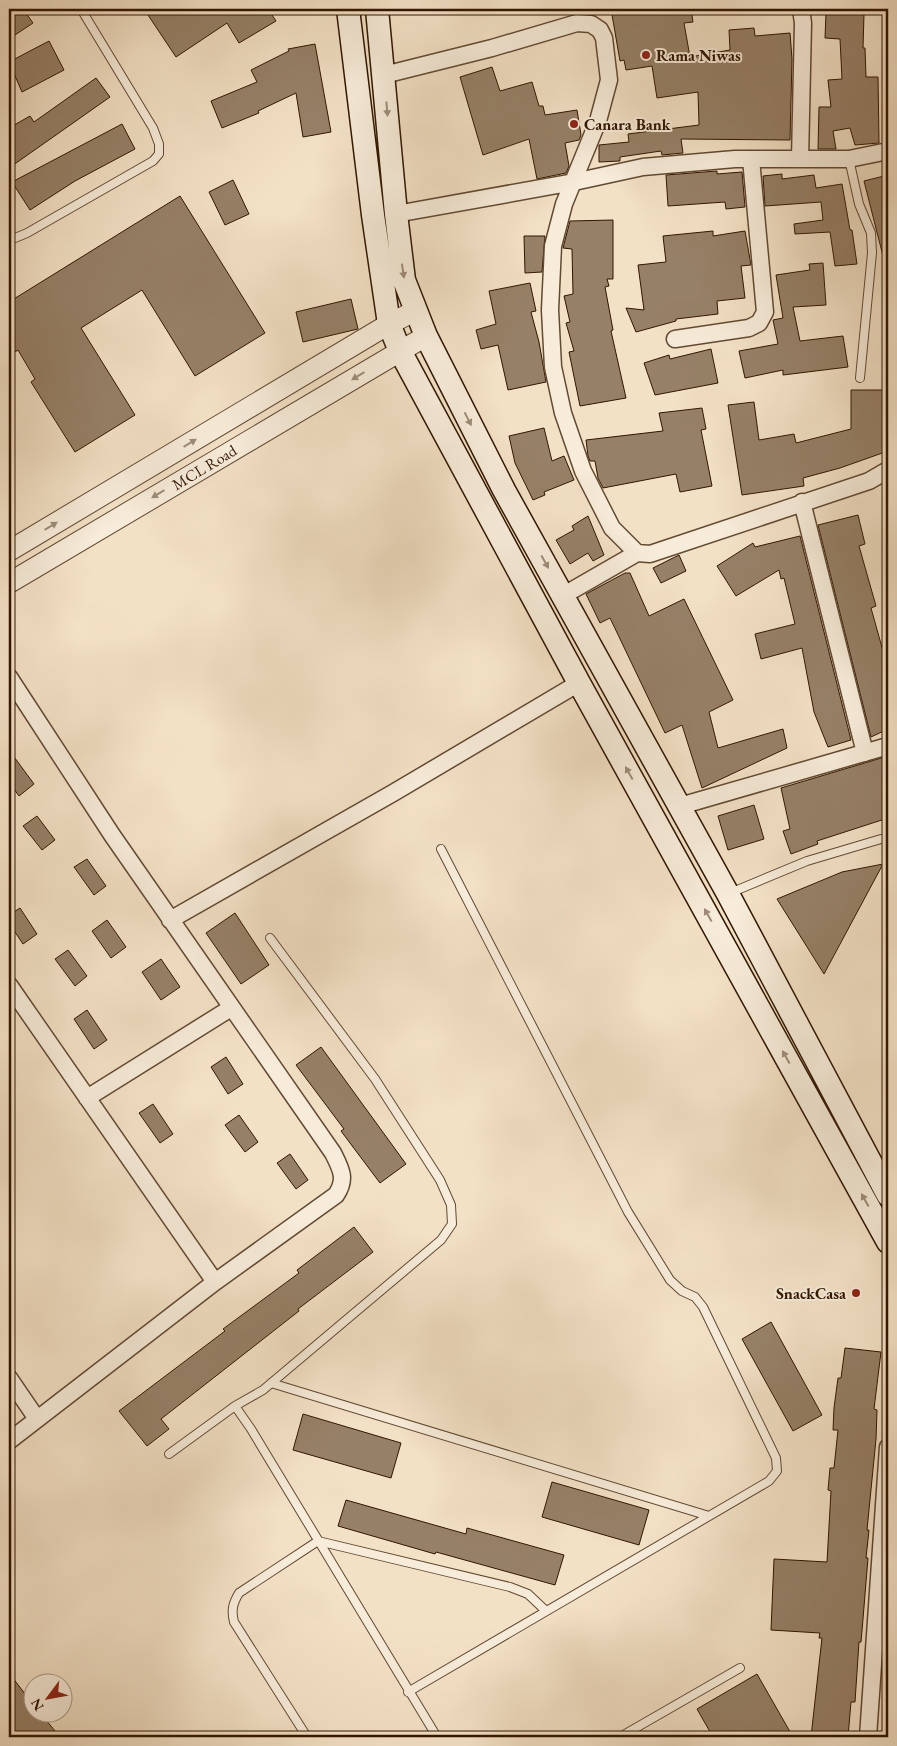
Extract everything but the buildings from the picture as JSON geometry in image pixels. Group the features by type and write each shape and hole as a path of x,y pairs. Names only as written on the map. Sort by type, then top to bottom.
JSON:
{"main road":[{"path":"348,9 373,215 389,324 400,351 579,683 888,1242"},
{"path":"377,9 404,280 415,311 504,490 564,595 728,894 888,1195"}],"street":[{"path":"800,160 803,23 801,9"},
{"path":"384,75 492,48 577,23 590,24 600,30 604,38 609,80 598,121 564,204 553,246 550,310 553,367 563,413 583,471 612,528 637,553"},
{"path":"396,214 643,168 751,159 849,159 888,151"},
{"path":"675,339 749,328 759,323 765,312 751,159"},
{"name":"MCL Road","path":"9,551 389,324 415,311"},
{"name":"MCL Road","path":"9,583 426,336"},
{"path":"564,595 637,553 650,554 869,481 888,470"},
{"path":"802,502 865,753"},
{"path":"9,677 42,730 170,920 333,1153 344,1175 342,1186 336,1194 215,1282 9,1441"},
{"path":"170,920 393,793 579,683"},
{"path":"680,806 888,746"},
{"path":"9,985 215,1282"},
{"path":"87,1098 231,1008"},
{"path":"9,1378 37,1419"},
{"path":"870,1734 886,1523 888,1447"}],"lane":[{"path":"9,237 15,238 27,234 153,161 159,154 159,144 153,128 81,9"},
{"path":"849,159 859,204 871,233 872,253 860,378"},
{"path":"728,894 806,861 881,839"},
{"path":"408,1692 769,1481 777,1471 776,1458 703,1307 695,1297 682,1291 670,1280 628,1212 441,849"},
{"path":"169,1454 235,1406 271,1384 441,1240 452,1224 451,1205 440,1180 375,1079 270,938"},
{"path":"271,1384 709,1516"},
{"path":"235,1406 251,1429 408,1692 437,1737"},
{"path":"307,1737 234,1622 231,1613 233,1602 239,1593 318,1541 510,1587 528,1594 546,1611"},
{"path":"620,1737 740,1668"}],"place":[{"name":"Rama Niwas","path":"646,55"},
{"name":"Canara Bank","path":"574,124"},
{"name":"SnackCasa","path":"856,1293"}]}
